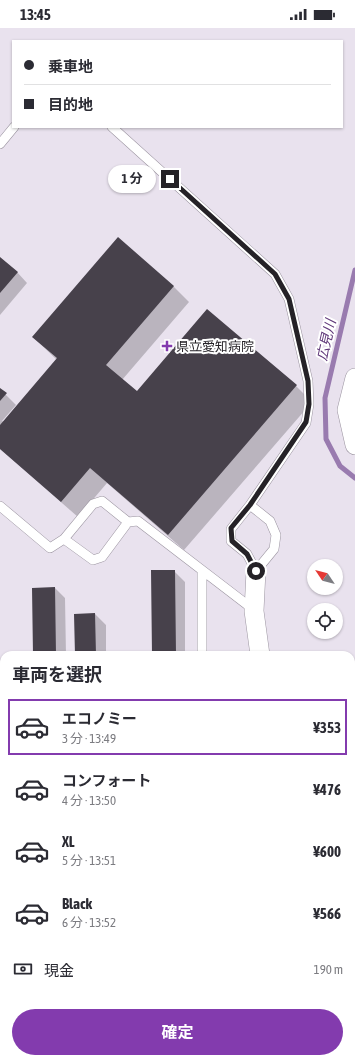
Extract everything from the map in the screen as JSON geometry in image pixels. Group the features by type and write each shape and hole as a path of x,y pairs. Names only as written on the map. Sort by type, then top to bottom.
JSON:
{"street":[{"path":"355,378 347,410 355,445"},
{"path":"256,571 254,611 259,651"}],"lane":[{"path":"0,144 13,128"},
{"path":"113,128 275,274 289,299 308,381 309,404 306,422 250,505 231,528 232,541 247,554 256,571 274,549 276,535 270,521 250,505"},
{"path":"0,506 50,548 64,539 93,504 102,501 128,522 138,521 254,611"},
{"path":"64,539 93,560 102,558 128,522"},
{"path":"202,571 202,651"}],"building":[{"path":"118,237 174,286 106,365 137,391 207,309 297,385 168,535 90,468 61,502 0,449 0,425 57,358 32,337"},
{"path":"0,257 18,272 0,293"},
{"path":"0,388 7,393 0,401"},
{"path":"151,570 175,570 176,651 152,651"},
{"path":"55,587 56,651 33,651 32,588"},
{"path":"95,613 96,651 75,651 74,614"}],"waterway":[{"name":"広見川","path":"355,270 325,398 326,439 340,466 355,478"}],"place":[{"name":"県立愛知病院","path":"167,346"}],"route":[{"path":"170,179 275,274 289,299 308,381 309,404 306,422 250,505 231,528 232,541 247,554 256,571"}]}
